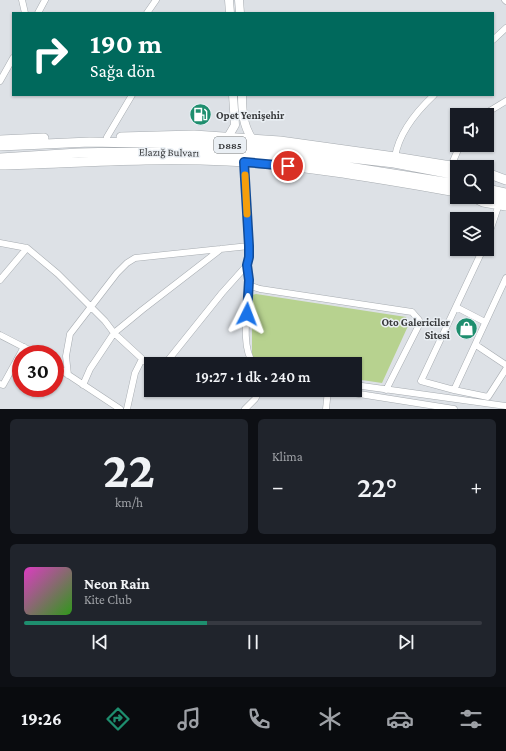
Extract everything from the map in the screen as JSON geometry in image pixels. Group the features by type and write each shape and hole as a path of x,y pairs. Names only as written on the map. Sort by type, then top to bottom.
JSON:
{"highway":[{"path":"0,140 194,134 280,141 450,166"},
{"name":"Elazığ Bulvarı","path":"0,146 90,142 236,145 394,163 450,174"},
{"name":"Elazığ Bulvarı","path":"0,158 78,153 162,151 248,155 317,162 450,183"},
{"path":"0,165 83,161 160,160 244,162 302,167 450,191"},
{"path":"494,176 506,181"},
{"path":"494,180 506,181"},
{"path":"494,190 506,192"},
{"path":"494,198 506,198"}],"main road":[{"path":"229,0 230,12"},
{"path":"239,0 240,12"},
{"path":"228,137 235,125 233,96"},
{"path":"242,96 242,114 246,131 252,139"}],"street":[{"path":"22,0 25,12"},
{"path":"39,12 45,0"},
{"path":"148,12 156,0"},
{"path":"494,39 506,28"},
{"path":"0,81 12,60"},
{"path":"108,137 131,96"},
{"path":"395,157 396,149 403,133 414,116 433,96"},
{"path":"493,108 506,101"},
{"path":"244,162 249,246 247,265 248,285 246,328 248,352 250,357"},
{"path":"494,224 502,205"},
{"path":"0,243 27,248 58,274 105,321 114,333 142,359 135,372 127,409"},
{"path":"68,375 66,356 70,334 127,262 135,258 249,246"},
{"path":"0,280 27,248"},
{"path":"83,385 90,369 114,333 222,248"},
{"path":"480,256 421,381 488,397 506,370"},
{"path":"170,357 247,265"},
{"path":"454,390 506,278"},
{"path":"248,285 260,289 412,312 419,320 419,325 386,390"},
{"path":"456,307 485,322"},
{"path":"0,334 20,345"},
{"path":"476,345 506,365"},
{"path":"0,384 3,385 12,369"},
{"path":"64,372 120,409"},
{"path":"362,386 506,406"},
{"path":"362,394 454,409"},
{"path":"245,409 256,397"},
{"path":"326,409 327,397"}],"green space":[{"path":"256,294 406,317 408,326 382,383 362,380 362,357 252,357 252,295"}],"slow traffic":[{"path":"245,175 247,214"}],"place":[{"name":"Opet Yenişehir","path":"201,115"},
{"name":"Oto Galericiler Sitesi","path":"466,328"}],"route":[{"path":"247,314 249,280 247,265 249,246 244,162 288,166"}]}
